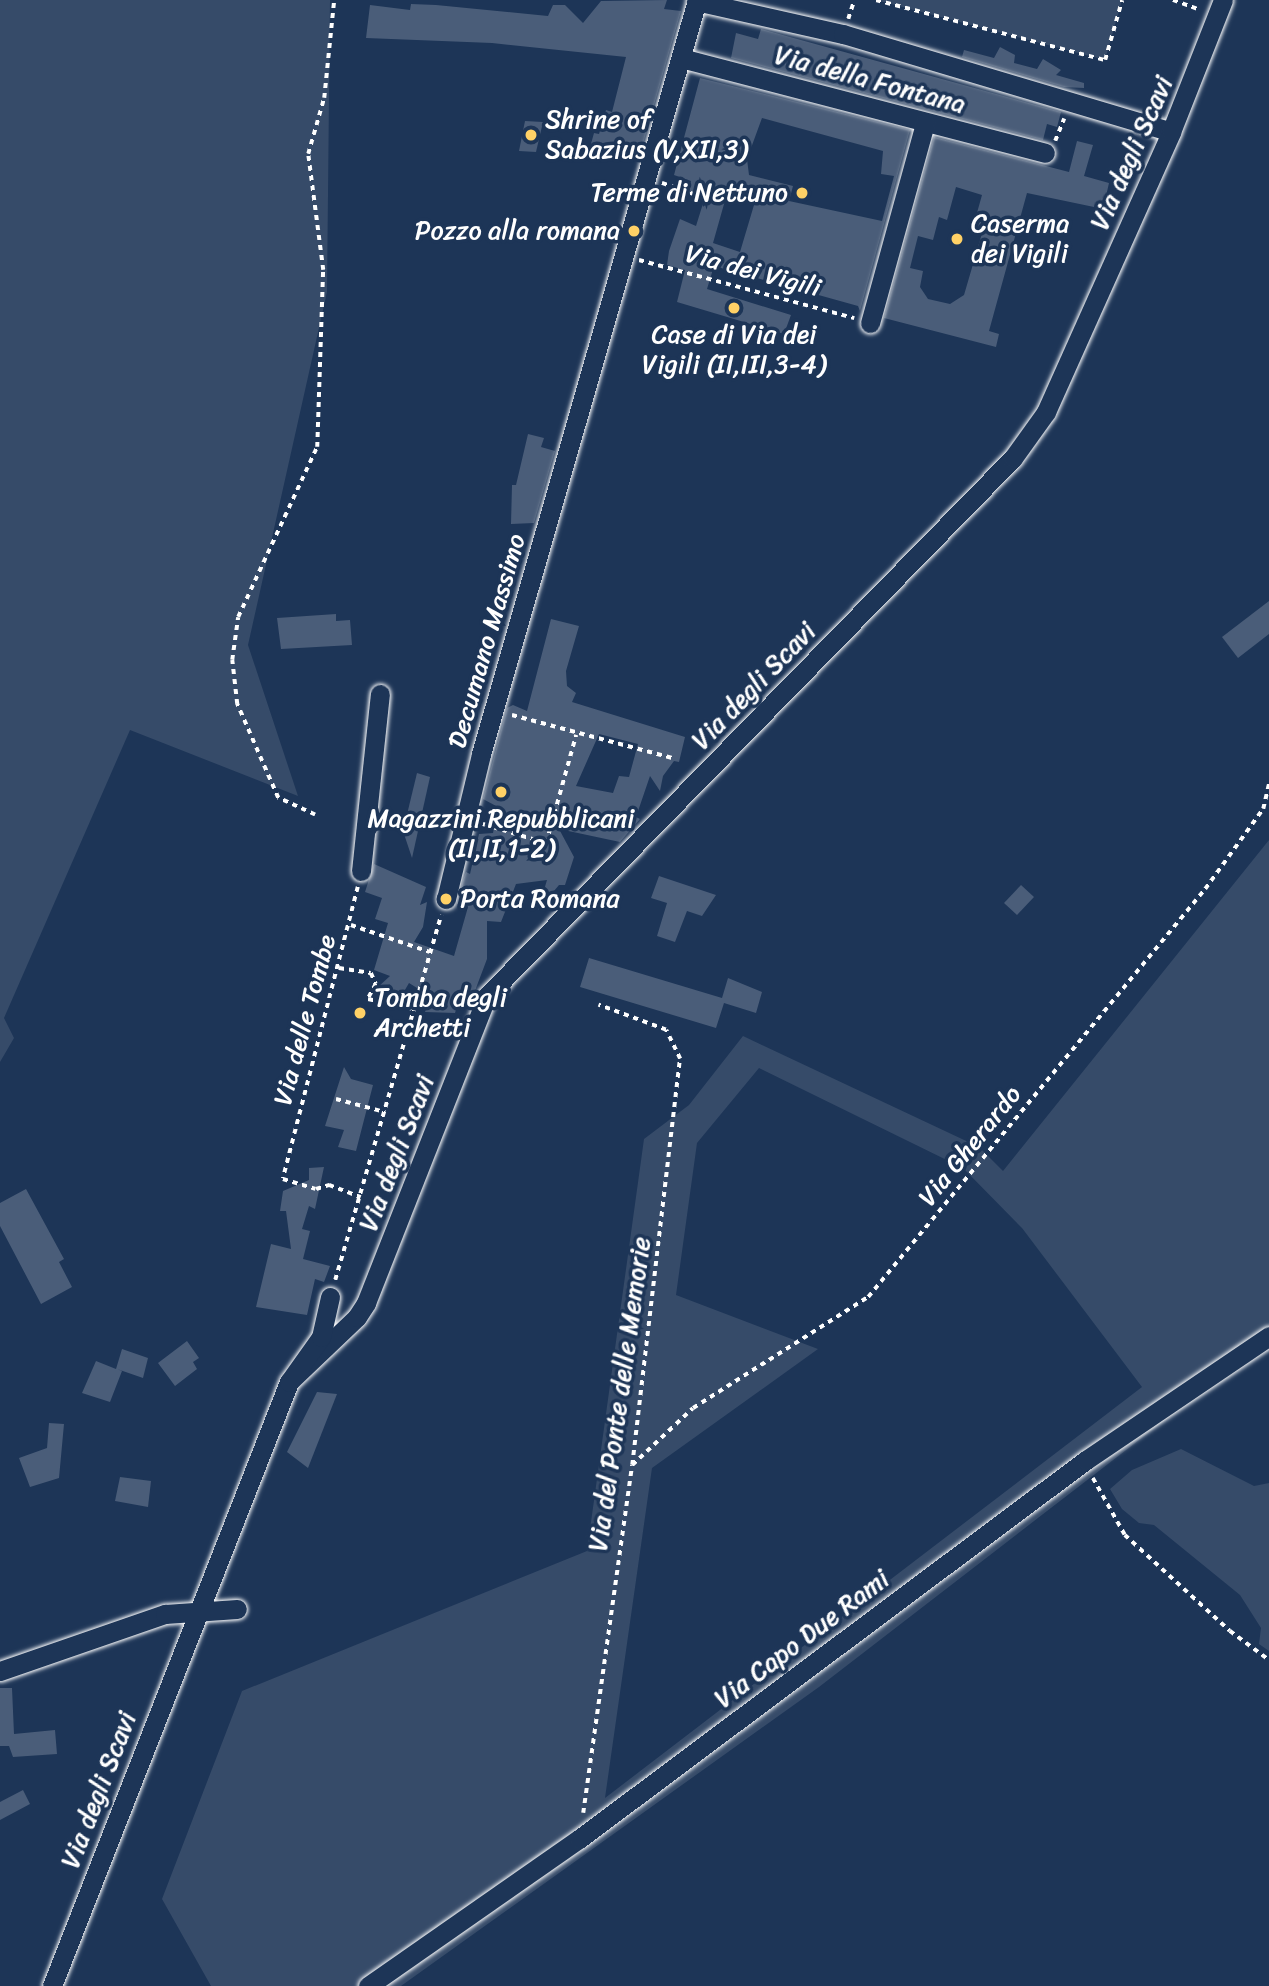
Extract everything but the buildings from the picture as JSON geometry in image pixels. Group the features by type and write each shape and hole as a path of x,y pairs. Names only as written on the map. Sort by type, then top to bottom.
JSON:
{"street":[{"name":"Decumano Massimo","path":"446,899 464,818 697,1"},
{"path":"697,1 843,34 1171,132"},
{"name":"Via degli Scavi","path":"289,1382 357,1317 366,1303 487,996 1013,458 1046,412 1171,132 1221,8"},
{"name":"Via della Fontana","path":"681,58 1045,153"},
{"path":"870,323 925,122"},
{"path":"361,871 380,694"},
{"name":"Via degli Scavi","path":"52,1986 196,1613 289,1382 321,1337 330,1297"},
{"name":"Via Capo Due Rami","path":"368,1986 579,1839 1086,1460 1269,1336"},
{"path":"0,1671 165,1614 237,1609"}],"path":[{"path":"315,815 278,798 237,704 232,660 238,617 317,447 323,270 308,154 324,99 334,0"},
{"path":"876,0 1105,60 1122,0"},
{"path":"1172,0 1221,8"},
{"path":"1045,153 1059,134 1070,100"},
{"path":"648,180 688,188 716,202"},
{"name":"Via dei Vigili","path":"626,257 870,323"},
{"path":"495,710 576,735 672,758"},
{"path":"464,818 546,843 576,735"},
{"name":"Via Gherardo","path":"632,1465 693,1408 868,1297 1205,889 1263,809 1269,784"},
{"name":"Via delle Tombe","path":"361,871 351,925 283,1179 316,1189 329,1185 361,1197"},
{"path":"330,1297 446,899"},
{"path":"351,925 430,952"},
{"path":"339,968 371,973 376,984 368,999 414,1009"},
{"name":"Via del Ponte delle Memorie","path":"579,1839 632,1465 680,1059 666,1030 598,1004"},
{"path":"336,1099 385,1112"},
{"path":"1086,1460 1103,1502 1125,1535 1230,1631 1269,1660"}],"shaded area":[{"path":"0,0 330,0 327,292 248,645 298,796 130,730 4,1018 14,1038 0,1062"},
{"path":"876,0 1122,0 1105,60"},
{"path":"1269,840 1269,1347 1165,1420 819,1687 401,1986 211,1986 162,1899 242,1691 587,1551 644,1139 689,1105 743,1036 979,1147 1003,1171","holes":["759,1068 963,1168 1022,1228 1142,1387 605,1798 652,1468 818,1349 676,1295 697,1143"]},
{"path":"1181,1449 1254,1486 1269,1483 1269,1651 1259,1644 1261,1628 1240,1595 1154,1525 1139,1523 1122,1509 1110,1489 1132,1470"}],"place":[{"name":"Shrine of Sabazius (V,XII,3)","path":"531,135"},
{"name":"Terme di Nettuno","path":"802,193"},
{"name":"Pozzo alla romana","path":"634,231"},
{"name":"Caserma dei Vigili","path":"957,239"},
{"name":"Case di Via dei Vigili (II,III,3-4)","path":"734,308"},
{"name":"Magazzini Repubblicani (II,II,1-2)","path":"501,792"},
{"name":"Porta Romana","path":"446,899"},
{"name":"Tomba degli Archetti","path":"360,1013"}]}
